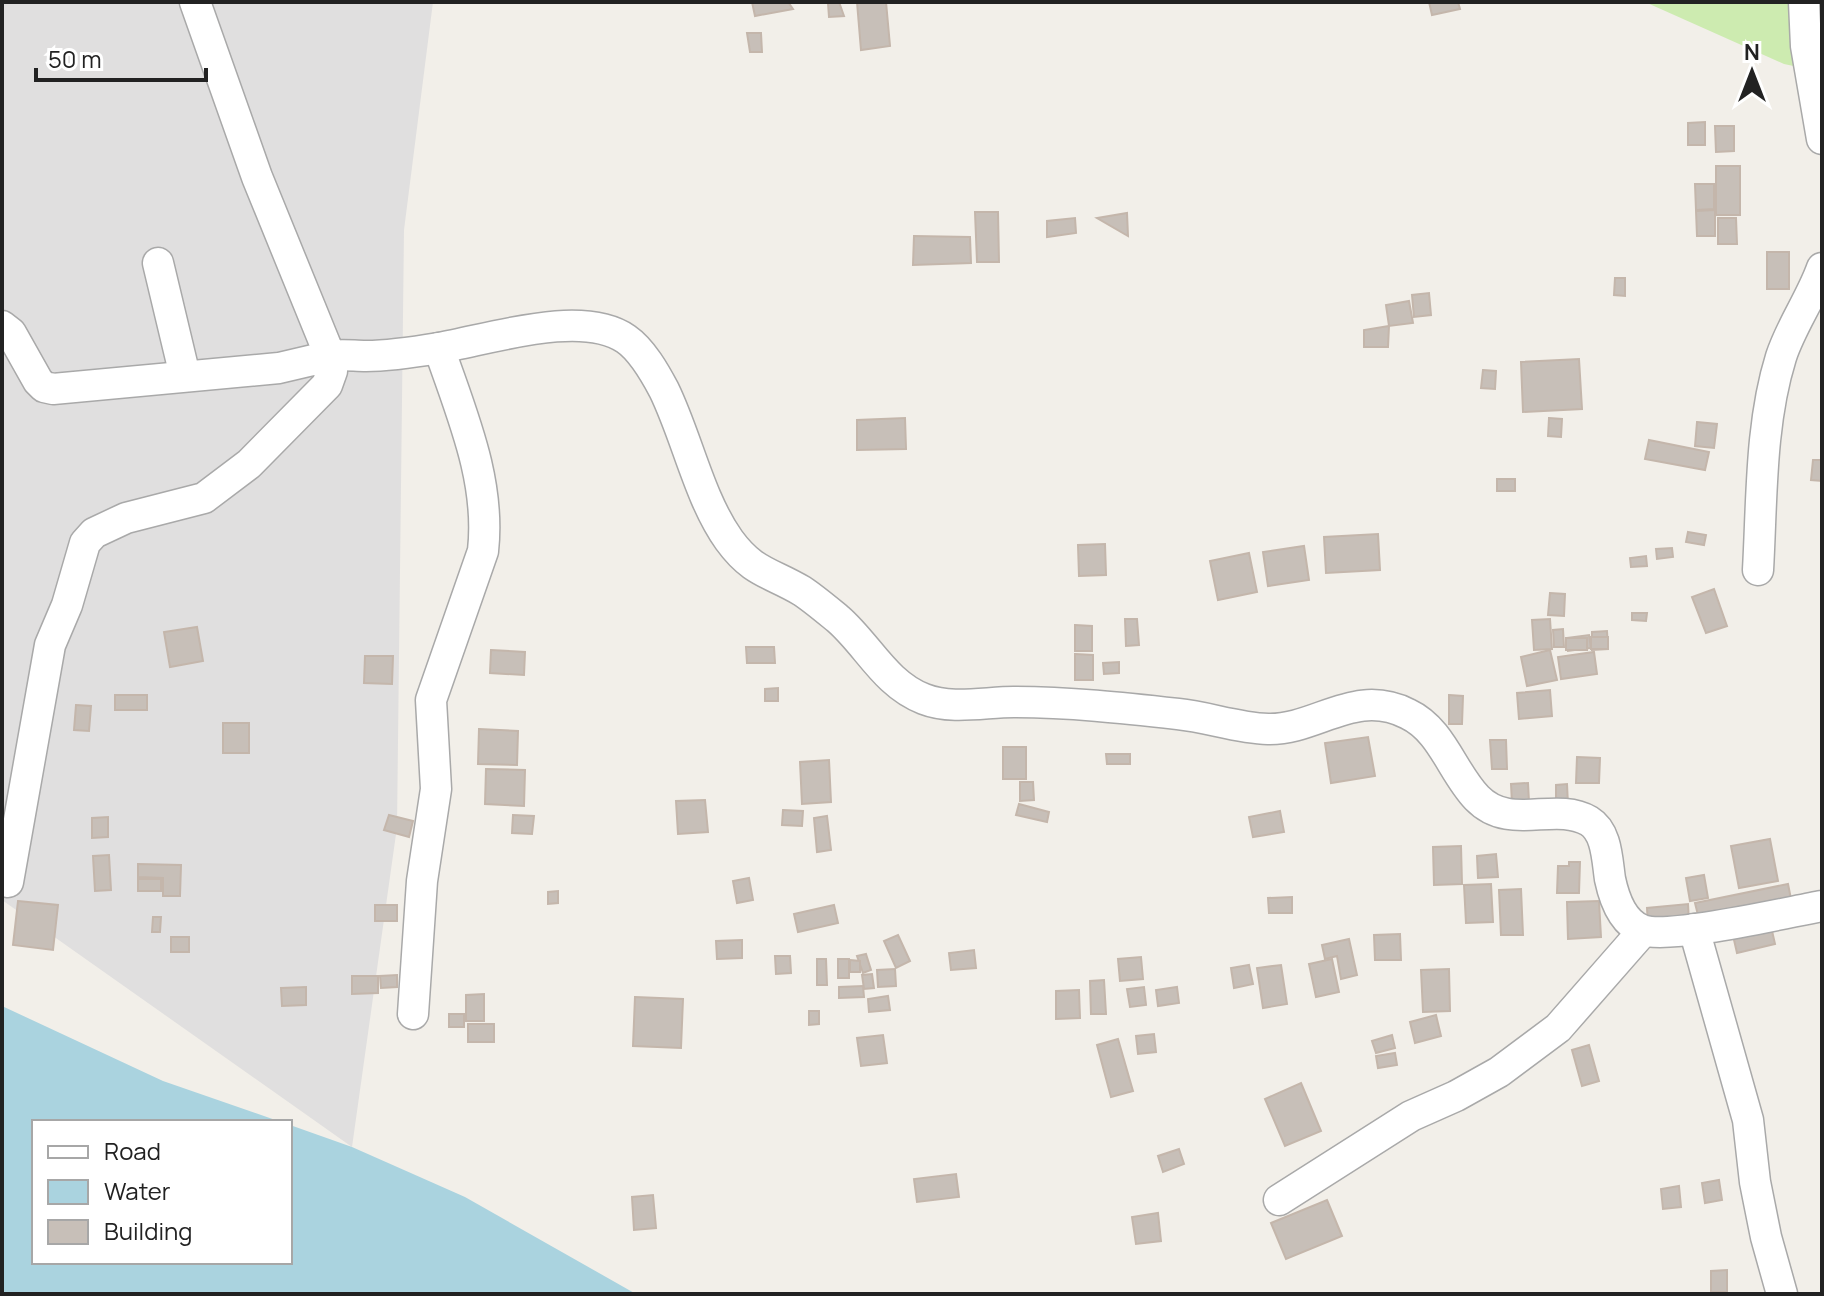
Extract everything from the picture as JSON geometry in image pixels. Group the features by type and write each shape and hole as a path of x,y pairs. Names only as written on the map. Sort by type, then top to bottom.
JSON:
{"street":[{"path":"8,882 50,645 67,605 85,543 94,533 126,518 204,498 249,464 327,385 332,371 330,356 257,177 195,2"},
{"path":"1804,2 1806,46 1822,139"},
{"path":"158,263 185,376"},
{"path":"1758,570 1773,387 1792,330 1812,296 1822,268"},
{"path":"2,326 11,333 44,387 53,389 279,368 330,356 439,348 532,328 604,329 626,339 662,385 687,441 711,510 730,541 757,570 803,592 843,623 890,677 926,700 957,704 1016,702 1184,714 1222,724 1272,729 1308,722 1343,707 1384,706 1411,714 1437,739 1475,797 1493,810 1522,816 1570,815 1592,822 1605,842 1613,893 1624,917 1643,931 1694,929 1822,906"},
{"path":"413,1014 422,881 436,789 431,700 483,551 486,525 477,463 439,348"},
{"path":"1694,929 1748,1120 1760,1209 1782,1294"},
{"path":"1279,1200 1411,1116 1499,1072 1558,1028 1643,931"}],"shaded area":[{"path":"2,2 433,2 404,230 397,827 352,1147 2,900"}],"green space":[{"path":"1645,2 1822,2 1822,72 1784,64"}],"water":[{"path":"2,1006 163,1081 275,1120 32,1120 32,1264 292,1264 292,1126 352,1147 465,1197 636,1294 2,1294"}],"building":[{"path":"752,2 788,2 793,9 755,16"},
{"path":"839,2 844,16 829,17 828,3"},
{"path":"857,2 886,2 890,46 861,50"},
{"path":"1429,2 1458,2 1460,9 1432,15"},
{"path":"747,33 761,33 762,52 750,52"},
{"path":"1705,122 1705,145 1688,145 1688,123"},
{"path":"1715,126 1734,126 1734,151 1716,152"},
{"path":"1716,166 1740,166 1740,215 1716,215"},
{"path":"1695,184 1714,184 1714,209 1696,210"},
{"path":"1715,210 1715,236 1697,236 1696,211"},
{"path":"975,212 998,212 999,262 977,262"},
{"path":"1127,213 1128,236 1097,218"},
{"path":"1075,218 1076,233 1047,237 1047,221"},
{"path":"1718,218 1736,218 1737,244 1718,244"},
{"path":"914,236 970,237 971,263 913,265"},
{"path":"1767,252 1789,252 1789,289 1767,289"},
{"path":"1615,278 1625,278 1625,296 1614,295"},
{"path":"1429,293 1431,315 1414,317 1412,295"},
{"path":"1409,301 1413,323 1389,326 1386,305"},
{"path":"1389,326 1388,347 1364,347 1364,330"},
{"path":"1579,359 1582,409 1523,412 1521,362"},
{"path":"1483,370 1496,371 1495,389 1481,388"},
{"path":"905,418 906,449 857,450 857,420"},
{"path":"1549,418 1562,419 1561,437 1548,436"},
{"path":"1697,422 1717,424 1714,448 1695,446"},
{"path":"1649,440 1709,452 1705,470 1645,459"},
{"path":"1813,460 1822,460 1822,481 1811,480"},
{"path":"1497,479 1515,479 1515,491 1497,491"},
{"path":"1688,532 1706,535 1704,545 1686,542"},
{"path":"1378,534 1380,570 1326,573 1324,537"},
{"path":"1105,544 1106,575 1079,576 1078,545"},
{"path":"1304,546 1309,580 1268,586 1263,552"},
{"path":"1672,548 1673,557 1657,559 1656,549"},
{"path":"1249,553 1257,592 1218,600 1210,561"},
{"path":"1646,556 1647,566 1631,567 1630,558"},
{"path":"1714,589 1727,626 1706,633 1692,597"},
{"path":"1550,593 1565,594 1564,616 1548,615"},
{"path":"1632,613 1647,613 1646,621 1632,620"},
{"path":"1125,619 1137,619 1139,645 1126,646"},
{"path":"1550,619 1552,649 1534,650 1532,620"},
{"path":"1075,625 1092,626 1092,651 1075,651"},
{"path":"197,627 203,661 170,667 164,632"},
{"path":"1563,629 1564,647 1554,647 1553,630"},
{"path":"1607,631 1608,649 1592,650 1592,632"},
{"path":"1589,635 1591,648 1568,651 1566,638"},
{"path":"1591,637 1608,637 1608,649 1591,649"},
{"path":"1566,638 1587,638 1587,650 1566,650"},
{"path":"746,647 774,647 775,663 747,663"},
{"path":"491,650 525,652 524,675 490,673"},
{"path":"1550,650 1557,680 1527,686 1521,657"},
{"path":"1594,652 1597,674 1561,679 1558,657"},
{"path":"1075,654 1093,655 1093,680 1075,680"},
{"path":"365,656 393,656 392,684 364,683"},
{"path":"1119,662 1119,673 1104,674 1103,663"},
{"path":"778,688 778,701 765,701 765,689"},
{"path":"1550,690 1552,716 1519,719 1517,693"},
{"path":"115,695 147,695 147,710 115,710"},
{"path":"1449,695 1463,696 1462,724 1449,724"},
{"path":"76,705 91,706 89,731 74,730"},
{"path":"223,723 249,723 249,753 223,753"},
{"path":"479,729 518,731 517,765 478,764"},
{"path":"1368,737 1375,776 1331,783 1325,743"},
{"path":"1490,740 1506,740 1507,769 1492,769"},
{"path":"1003,747 1026,747 1026,779 1003,779"},
{"path":"1106,754 1130,754 1130,764 1107,764"},
{"path":"1577,757 1600,758 1599,783 1576,783"},
{"path":"829,760 831,802 802,804 800,762"},
{"path":"486,769 525,770 524,806 485,804"},
{"path":"1020,782 1033,782 1034,800 1020,801"},
{"path":"1528,783 1529,802 1512,803 1511,784"},
{"path":"1567,784 1568,805 1556,806 1556,785"},
{"path":"705,800 708,832 678,834 676,801"},
{"path":"1019,804 1049,812 1047,822 1016,815"},
{"path":"783,810 803,811 802,826 782,825"},
{"path":"1280,811 1284,832 1253,837 1249,817"},
{"path":"389,815 413,821 409,837 384,830"},
{"path":"513,815 534,816 532,834 512,833"},
{"path":"827,816 831,850 817,852 814,818"},
{"path":"108,817 108,837 92,838 92,818"},
{"path":"1770,839 1778,881 1739,888 1731,846"},
{"path":"1461,846 1462,884 1434,885 1433,847"},
{"path":"1496,854 1498,877 1478,878 1477,856"},
{"path":"109,855 111,890 95,891 93,856"},
{"path":"1569,862 1580,862 1579,893 1557,893 1558,866 1569,866"},
{"path":"138,864 181,865 180,896 163,896 163,878 138,877"},
{"path":"1704,875 1708,898 1690,901 1686,878"},
{"path":"749,878 753,900 737,903 733,881"},
{"path":"138,879 161,879 161,891 138,891"},
{"path":"1491,884 1493,922 1466,923 1464,885"},
{"path":"1788,884 1792,904 1700,923 1695,903"},
{"path":"1521,889 1523,935 1501,935 1499,890"},
{"path":"558,891 558,903 548,904 548,892"},
{"path":"1292,897 1292,913 1269,913 1268,898"},
{"path":"18,901 58,905 53,950 13,945"},
{"path":"1599,901 1601,937 1568,939 1567,902"},
{"path":"1688,904 1689,922 1648,926 1647,908"},
{"path":"375,905 397,905 397,921 375,921"},
{"path":"834,905 838,923 798,932 794,914"},
{"path":"153,917 161,917 160,932 152,932"},
{"path":"1770,922 1775,944 1737,953 1732,931"},
{"path":"1400,934 1401,960 1375,960 1374,935"},
{"path":"898,935 910,961 896,968 884,941"},
{"path":"171,937 189,937 189,952 171,952"},
{"path":"1349,939 1357,975 1341,979 1337,956 1325,959 1322,945"},
{"path":"742,940 742,958 717,959 716,941"},
{"path":"974,950 976,968 951,970 949,953"},
{"path":"866,954 871,970 863,973 857,956"},
{"path":"775,956 790,956 791,973 776,974"},
{"path":"1141,957 1143,979 1120,981 1118,959"},
{"path":"817,959 826,959 827,985 817,985"},
{"path":"838,959 849,959 849,978 838,978"},
{"path":"1332,959 1339,992 1316,997 1309,964"},
{"path":"850,960 860,961 860,972 850,972"},
{"path":"1249,965 1253,984 1234,988 1231,968"},
{"path":"1281,965 1287,1004 1263,1008 1257,968"},
{"path":"895,969 896,986 878,987 877,970"},
{"path":"1449,969 1450,1011 1423,1012 1421,970"},
{"path":"872,974 874,988 864,989 862,975"},
{"path":"397,975 397,987 381,988 380,976"},
{"path":"352,976 378,976 378,993 352,994"},
{"path":"1104,980 1106,1014 1091,1014 1090,981"},
{"path":"863,986 864,997 839,998 839,987"},
{"path":"306,987 306,1005 282,1006 281,988"},
{"path":"1144,987 1146,1005 1130,1007 1127,989"},
{"path":"1177,987 1179,1003 1158,1006 1156,990"},
{"path":"1079,990 1080,1018 1056,1019 1056,991"},
{"path":"484,994 484,1021 466,1021 466,995"},
{"path":"888,996 890,1010 869,1012 868,999"},
{"path":"635,997 683,999 681,1048 633,1046"},
{"path":"809,1011 819,1011 819,1024 809,1025"},
{"path":"449,1014 464,1014 464,1027 449,1027"},
{"path":"1436,1015 1441,1036 1415,1043 1410,1022"},
{"path":"468,1024 494,1024 494,1042 468,1042"},
{"path":"1154,1034 1156,1052 1138,1054 1136,1036"},
{"path":"883,1035 887,1063 861,1066 857,1038"},
{"path":"1392,1035 1395,1048 1376,1053 1372,1041"},
{"path":"1118,1039 1133,1091 1111,1097 1097,1045"},
{"path":"1589,1045 1599,1081 1582,1086 1572,1050"},
{"path":"1395,1053 1397,1065 1378,1068 1376,1056"},
{"path":"1301,1083 1321,1131 1285,1146 1265,1099"},
{"path":"1179,1149 1184,1164 1163,1172 1158,1156"},
{"path":"956,1174 959,1197 917,1202 914,1179"},
{"path":"1719,1180 1722,1200 1705,1203 1702,1183"},
{"path":"1679,1186 1681,1207 1663,1209 1661,1189"},
{"path":"653,1195 656,1228 634,1230 632,1197"},
{"path":"1327,1200 1342,1236 1286,1259 1271,1223"},
{"path":"1158,1213 1161,1241 1136,1244 1132,1217"},
{"path":"1727,1270 1727,1292 1711,1292 1711,1271"}]}
